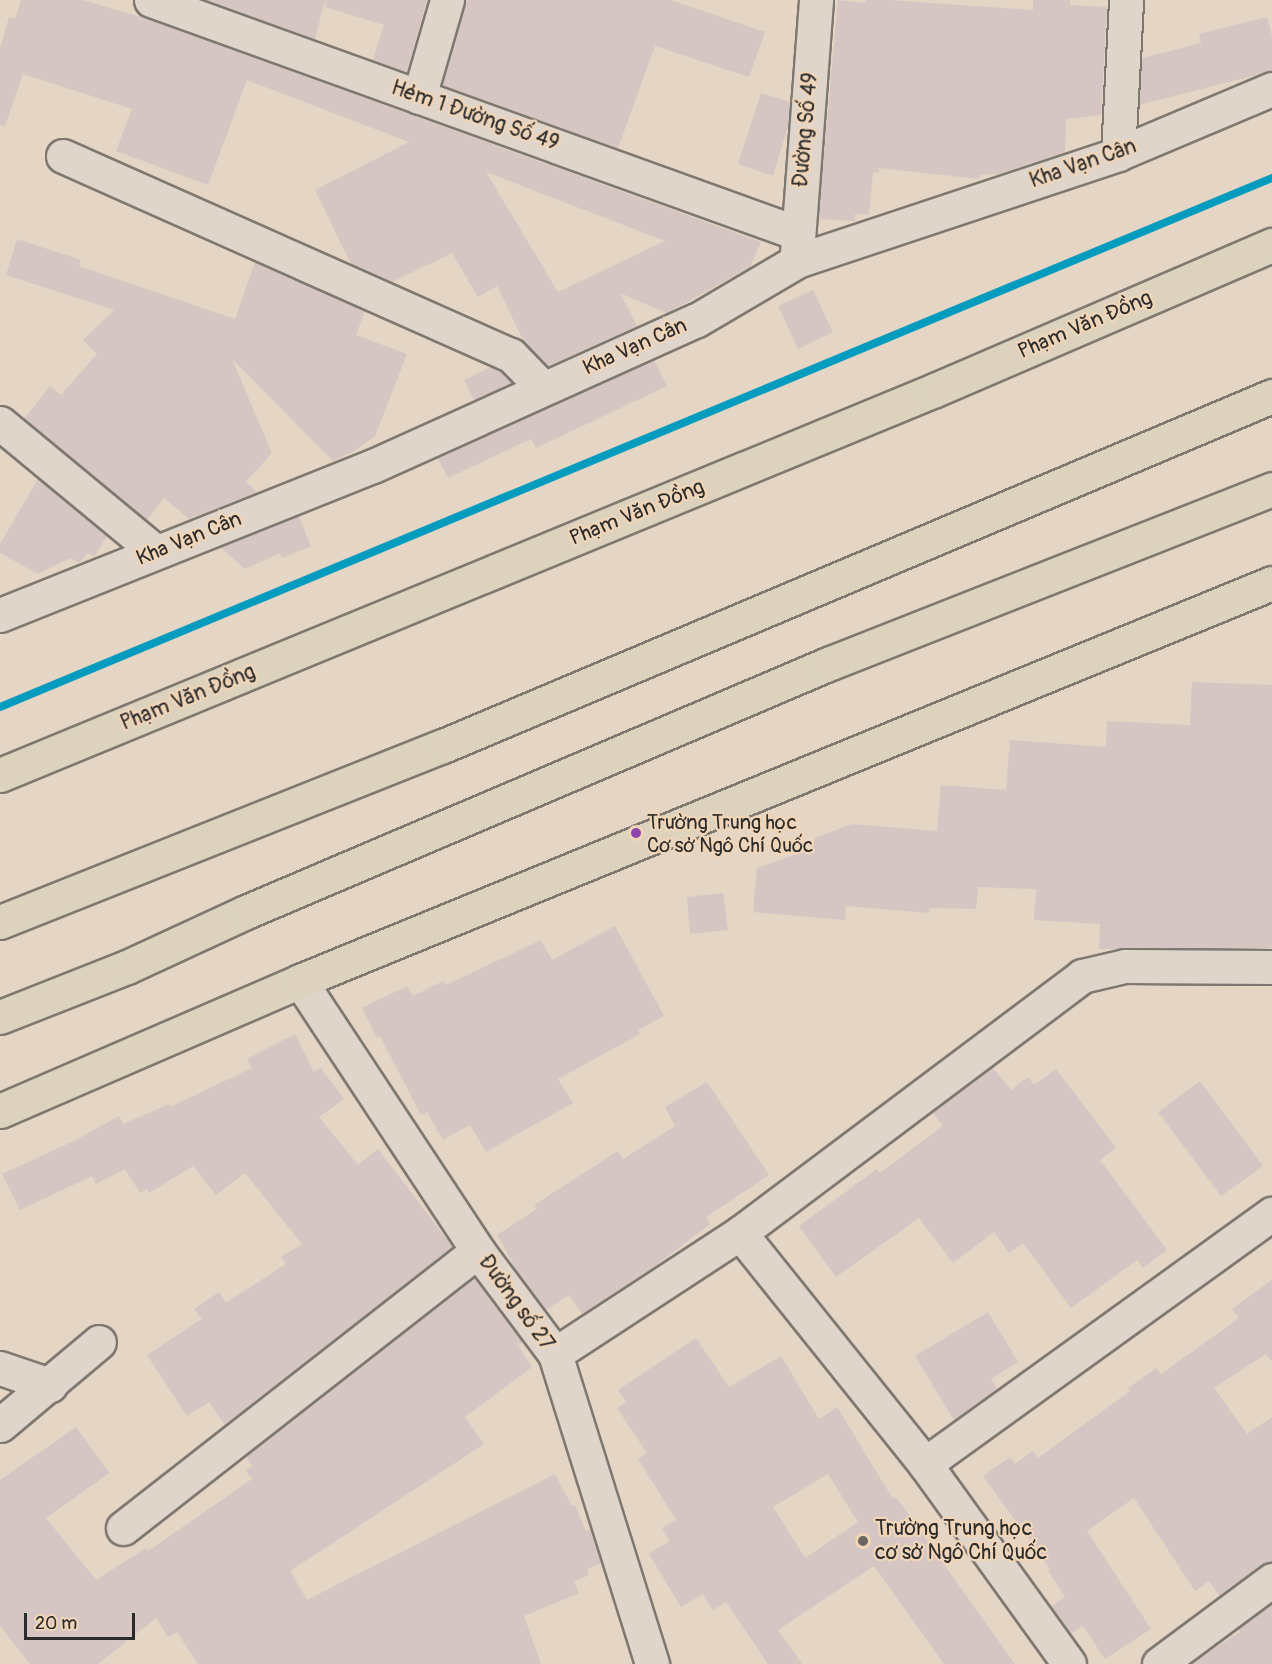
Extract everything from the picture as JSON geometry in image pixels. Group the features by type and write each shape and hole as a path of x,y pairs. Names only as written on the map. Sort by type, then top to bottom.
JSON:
{"main road":[{"name":"Phạm Văn Đồng","path":"0,775 935,390 1272,245"},
{"path":"0,922 443,746 1272,396"},
{"path":"0,1017 127,967 257,907 828,664 1272,489"},
{"path":"0,1111 300,981 1272,583"}],"street":[{"name":"Hẻm 1 Đường Số 49","path":"151,0 205,9 419,97 580,153 797,247"},
{"path":"419,97 447,0"},
{"name":"Đường Số 49","path":"797,247 816,0"},
{"path":"1118,154 1126,0"},
{"name":"Kha Vạn Cân","path":"0,615 373,466 697,320 797,247 1118,154 1272,89"},
{"path":"63,156 512,355 543,388"},
{"path":"0,423 156,552"},
{"path":"555,1354 740,1233 1082,976 1125,966 1272,967"},
{"name":"Đường số 27","path":"300,981 478,1251 555,1354 651,1664"},
{"path":"925,1464 1272,1214"},
{"path":"740,1233 925,1464 1068,1664"},
{"path":"123,1528 478,1251"},
{"path":"0,1425 99,1342"},
{"path":"0,1368 50,1385"},
{"path":"1159,1664 1272,1580"}],"building":[{"path":"21,0 83,0 148,19 761,242 750,267 667,313 620,293 637,326 548,366 524,342 497,286 478,297 452,253 392,282 351,264 315,190 409,142 247,80 208,185 116,151 132,109 23,74 5,126 0,125 0,48 9,17 15,19","holes":["486,172 665,241 558,292"]},
{"path":"206,0 325,0 315,39"},
{"path":"326,0 427,0 407,72 373,60 384,25 325,7"},
{"path":"465,0 671,0 765,32 749,77 655,46 618,148 442,85"},
{"path":"838,0 866,3 866,0 888,0 1033,10 1033,0 1070,0 1070,5 1107,7 1101,115 1066,119 1065,152 998,174 980,175 979,179 879,168 879,173 873,172 869,215 855,214 855,221 818,219"},
{"path":"1267,17 1272,36 1272,71 1139,105 1142,58 1201,43 1199,34"},
{"path":"761,93 790,102 788,126 773,176 738,164"},
{"path":"17,239 81,260 79,266 235,319 255,262 365,311 356,335 407,354 375,436 356,450 333,461 232,359 272,453 246,482 257,492 189,519 164,498 147,520 24,419 50,386 61,395 97,354 83,340 114,310 6,275"},
{"path":"813,290 833,332 798,349 778,306"},
{"path":"654,360 667,386 536,448 531,439 448,478 437,458"},
{"path":"491,367 500,371 512,383 474,400 464,380"},
{"path":"38,479 107,536 94,557 88,553 79,563 70,558 38,574 0,553 0,544"},
{"path":"299,516 311,546 282,558 280,553 245,569 220,547"},
{"path":"1192,682 1272,685 1272,948 1099,949 1100,924 1034,920 1036,889 978,887 976,909 930,908 929,913 846,906 845,920 753,912 757,868 813,848 815,838 852,824 937,831 941,785 1006,790 1010,740 1106,747 1107,721 1190,725"},
{"path":"723,893 728,930 690,934 687,897"},
{"path":"615,926 664,1016 638,1030 640,1034 558,1079 573,1103 486,1152 470,1125 443,1140 427,1112 421,1115 380,1036 377,1038 362,1008 407,986 413,996 443,981 446,985 541,940 552,960"},
{"path":"295,1034 314,1072 320,1067 344,1099 319,1117 358,1165 378,1149 453,1247 225,1425 209,1402 187,1416 147,1355 202,1319 194,1309 219,1292 226,1303 286,1264 281,1257 302,1244 245,1173 216,1195 193,1166 149,1193 147,1189 140,1193 125,1169 96,1184 92,1176 20,1210 2,1174 74,1141 119,1116 123,1124 169,1104 170,1107 252,1068 247,1059"},
{"path":"992,1067 1011,1090 1028,1077 1034,1085 1056,1069 1116,1148 1100,1160 1167,1250 1143,1268 1137,1260 1071,1308 1023,1243 1009,1253 994,1232 953,1263 919,1218 836,1277 799,1226 877,1169 880,1173 943,1126 932,1112"},
{"path":"1200,1081 1263,1166 1221,1196 1158,1112"},
{"path":"707,1082 769,1175 706,1217 710,1224 655,1266 582,1314 569,1295 546,1310 521,1278 497,1235 537,1209 534,1205 618,1151 623,1159 675,1126 665,1107"},
{"path":"474,1278 523,1342 518,1346 532,1367 465,1417 484,1444 290,1571 307,1600 555,1474 572,1506 575,1505 586,1531 590,1529 601,1563 587,1569 589,1575 574,1582 579,1593 524,1616 541,1664 198,1664 177,1632 168,1637 156,1618 98,1664 30,1664 0,1626 0,1480 76,1427 109,1473 46,1518 96,1580 146,1548 148,1551 252,1479 245,1470 252,1466 246,1456"},
{"path":"1272,1280 1272,1362 1266,1354 1214,1388 1247,1434 1272,1417 1272,1562 1261,1565 1219,1596 1209,1581 1195,1591 1134,1498 1087,1531 1151,1629 1105,1659 1083,1626 1071,1634 1066,1628 1052,1606 1065,1597 1048,1570 1050,1569 983,1476 1010,1457 1015,1464 1033,1451 1038,1458 1130,1391 1128,1388 1156,1368 1161,1374 1239,1318 1232,1309"},
{"path":"988,1312 1018,1362 991,1379 997,1389 954,1420 915,1356"},
{"path":"696,1338 729,1387 781,1356 819,1419 837,1407 893,1499 896,1497 1015,1664 944,1664 874,1566 778,1630 802,1664 768,1664 726,1602 712,1610 703,1594 681,1607 649,1554 670,1541 662,1528 676,1520 638,1459 647,1453 617,1408 626,1402 618,1390","holes":["828,1474 858,1522 805,1558 773,1507"]},
{"path":"1272,1603 1272,1664 1190,1664 1240,1632 1238,1629"}],"transit line":[{"path":"0,707 1272,178"}],"place":[{"name":"Trường Trung học Cơ sở Ngô Chí Quốc","path":"636,833"},
{"name":"Trường Trung học cơ sở Ngô Chí Quốc","path":"863,1541"}]}
